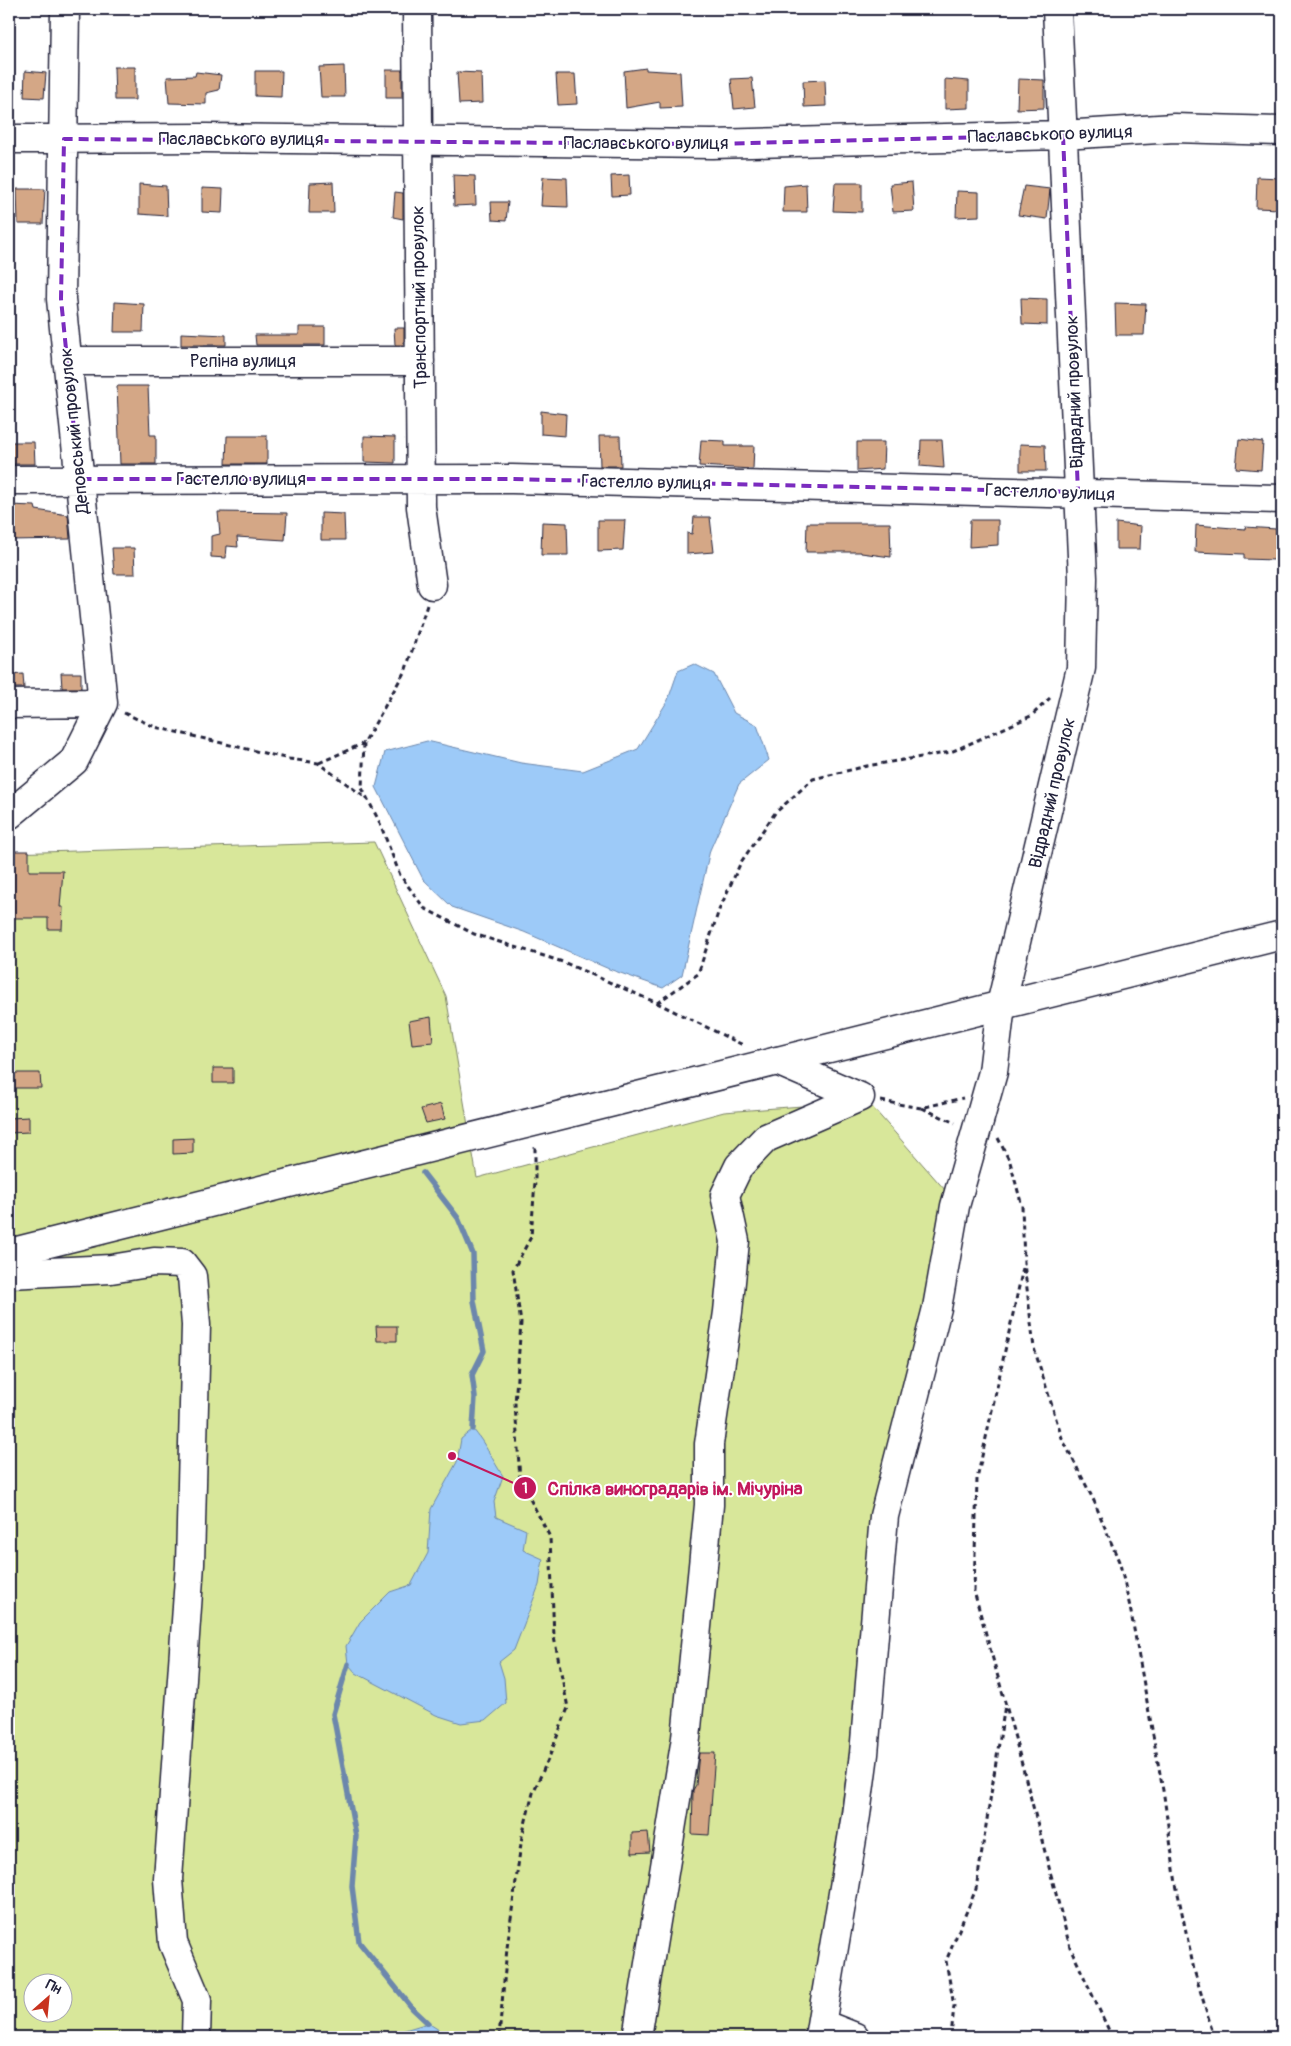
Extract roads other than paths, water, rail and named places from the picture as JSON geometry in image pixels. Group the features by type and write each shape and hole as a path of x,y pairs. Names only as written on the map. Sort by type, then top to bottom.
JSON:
{"street":[{"name":"Деповський провулок","path":"65,9 61,299 103,703"},
{"name":"Транспортний провулок","path":"417,9 421,507 432,585"},
{"name":"Відрадний провулок","path":"820,2030 863,1762 884,1516 936,1308 955,1206 993,1072 1001,1006 1081,668 1083,578 1057,9"},
{"name":"Паславського вулиця","path":"9,139 206,138 712,144 1063,135 1174,128 1282,130"},
{"name":"Рєпіна вулиця","path":"67,361 420,361"},
{"name":"Гастелло вулиця","path":"9,480 512,479 1078,492 1282,499"},
{"path":"9,704 103,703 74,760 9,815"},
{"path":"9,1253 1282,935"},
{"path":"637,2037 686,1738 709,1505 710,1444 728,1312 735,1241 725,1195 739,1166 766,1138 860,1097 776,1062"},
{"path":"9,1274 111,1269 154,1262 182,1263 192,1276 196,1324 190,1564 168,1879 173,1943 196,2000 196,2037"},
{"path":"820,2030 855,2037"}],"water":[{"path":"694,664 714,674 734,713 757,725 769,760 739,784 710,850 682,975 663,988 609,969 524,932 452,907 423,879 376,787 385,752 427,741 521,763 583,771 638,749 668,700 678,671"},
{"path":"473,1429 503,1476 494,1502 496,1517 526,1530 523,1550 543,1559 539,1585 514,1650 499,1662 504,1678 506,1703 486,1720 461,1723 436,1715 356,1673 348,1664 346,1646 360,1622 390,1592 411,1585 428,1553 431,1509 457,1462 461,1439"},
{"path":"428,2023 447,2035 447,2037 399,2037 398,2032"}],"waterway":[{"path":"423,1173 458,1218 473,1254 474,1301 484,1351 472,1375 475,1397 473,1429"},
{"path":"348,1664 333,1714 356,1836 352,1886 359,1942 413,2009 428,2023"}],"place":[{"name":"Спілка виноградарів ім. Мічуріна","path":"452,1456"}]}
